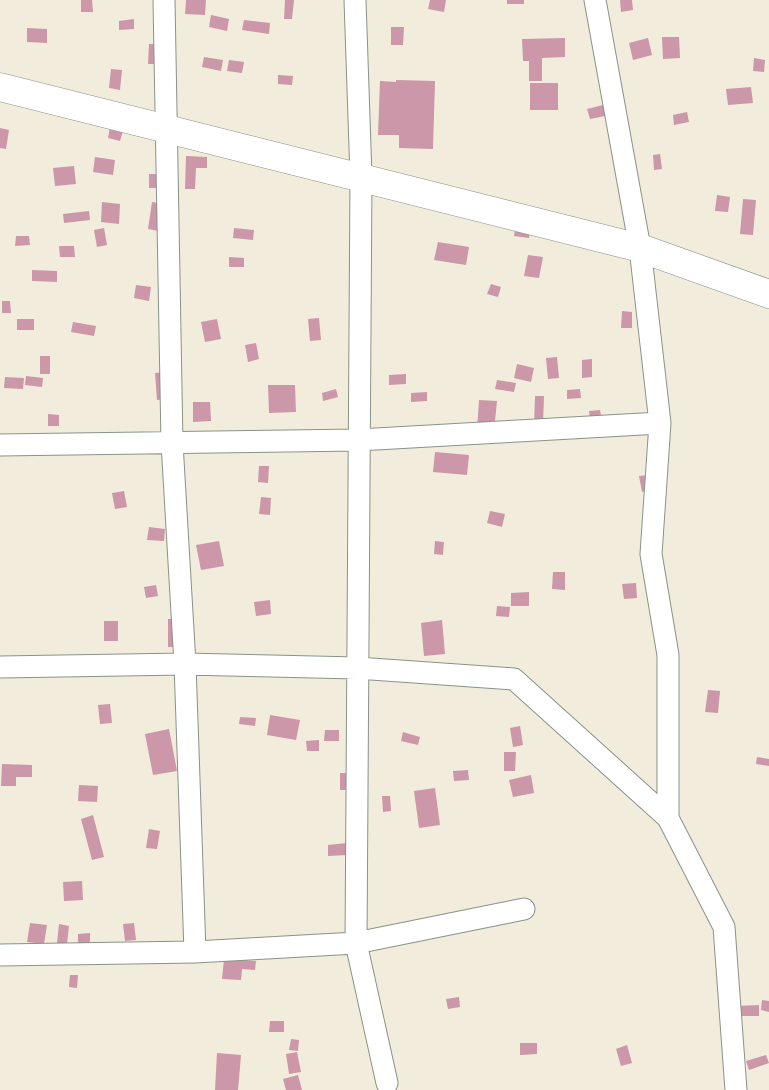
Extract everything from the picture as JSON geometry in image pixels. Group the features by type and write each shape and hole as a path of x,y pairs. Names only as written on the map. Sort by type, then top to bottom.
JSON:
{"main road":[{"path":"0,87 640,248 769,294"}],"street":[{"path":"164,0 172,443 184,664 195,952"},
{"path":"355,0 361,177 356,943 387,1083"},
{"path":"595,0 640,248 660,424 650,554 668,655 668,818"},
{"path":"0,445 358,440 660,424"},
{"path":"0,667 184,664 357,668 514,679 668,818 724,927 736,1090"},
{"path":"0,955 195,952 356,943 524,909"}],"building":[{"path":"81,0 92,0 93,12 81,12"},
{"path":"186,0 206,0 205,15 185,14"},
{"path":"285,0 294,0 292,19 284,19"},
{"path":"430,0 446,0 444,12 428,9"},
{"path":"507,0 524,0 524,4 507,4"},
{"path":"620,0 632,0 633,10 621,12"},
{"path":"211,15 229,19 227,31 209,27"},
{"path":"134,19 134,29 119,30 119,21"},
{"path":"244,20 270,23 269,34 242,30"},
{"path":"391,27 404,27 403,45 391,45"},
{"path":"27,28 47,29 47,43 27,42"},
{"path":"662,37 679,37 680,58 663,59"},
{"path":"565,38 565,57 542,58 542,81 529,81 529,61 523,61 522,39"},
{"path":"648,38 652,55 633,60 629,43"},
{"path":"149,44 161,44 161,64 148,64"},
{"path":"204,57 223,60 221,71 202,67"},
{"path":"754,58 765,60 764,72 753,71"},
{"path":"229,60 244,62 242,73 227,71"},
{"path":"111,69 122,70 120,90 109,88"},
{"path":"278,75 293,76 292,85 278,84"},
{"path":"396,80 435,81 433,149 399,148 399,135 378,135 380,81 396,82"},
{"path":"530,83 558,83 558,110 530,110"},
{"path":"751,87 753,103 728,105 726,89"},
{"path":"603,105 605,116 590,119 587,109"},
{"path":"687,112 689,122 674,125 673,115"},
{"path":"110,127 123,131 120,141 108,138"},
{"path":"0,128 9,130 6,149 0,148"},
{"path":"660,154 662,169 654,170 653,155"},
{"path":"186,156 207,157 207,168 196,168 195,189 185,189"},
{"path":"95,157 115,160 113,175 93,172"},
{"path":"74,166 76,184 55,186 53,168"},
{"path":"149,174 158,174 158,188 149,188"},
{"path":"717,195 730,197 728,212 715,211"},
{"path":"743,199 756,200 753,235 740,234"},
{"path":"102,202 120,204 119,224 101,222"},
{"path":"152,202 163,204 159,231 148,229"},
{"path":"89,211 90,220 64,223 63,214"},
{"path":"516,224 531,227 529,238 514,236"},
{"path":"104,228 107,245 97,247 94,230"},
{"path":"234,228 254,230 253,240 233,238"},
{"path":"16,236 29,236 30,245 15,246"},
{"path":"438,242 469,247 466,265 434,260"},
{"path":"59,246 74,246 75,257 60,257"},
{"path":"528,255 543,257 539,278 524,276"},
{"path":"229,257 244,258 244,267 229,267"},
{"path":"32,270 57,271 57,282 32,281"},
{"path":"491,284 501,287 498,297 487,294"},
{"path":"136,285 151,287 149,301 134,298"},
{"path":"2,301 10,301 11,313 2,313"},
{"path":"622,311 632,312 632,328 621,328"},
{"path":"319,318 321,340 310,341 308,319"},
{"path":"17,319 34,319 34,330 17,330"},
{"path":"217,319 221,339 205,342 201,322"},
{"path":"73,322 96,326 94,336 71,332"},
{"path":"256,343 259,359 248,362 245,345"},
{"path":"40,356 50,356 50,374 40,374"},
{"path":"557,357 559,378 548,379 546,358"},
{"path":"592,359 592,377 582,378 582,360"},
{"path":"517,364 534,368 531,382 514,378"},
{"path":"166,372 168,399 157,400 155,373"},
{"path":"406,374 406,384 389,385 389,375"},
{"path":"26,376 43,378 42,387 25,385"},
{"path":"5,377 24,378 23,389 4,388"},
{"path":"497,380 516,383 514,392 495,389"},
{"path":"268,385 295,385 296,412 269,413"},
{"path":"336,389 338,397 323,401 322,393"},
{"path":"580,389 581,398 567,399 567,390"},
{"path":"427,392 427,401 411,402 411,393"},
{"path":"535,396 544,396 543,425 534,425"},
{"path":"479,400 497,401 494,431 477,430"},
{"path":"193,402 210,402 211,421 193,422"},
{"path":"600,410 603,425 591,427 589,411"},
{"path":"48,414 59,415 59,426 48,426"},
{"path":"435,452 469,455 467,475 433,472"},
{"path":"259,466 269,466 268,483 258,482"},
{"path":"649,475 651,490 642,492 639,476"},
{"path":"124,491 127,507 115,509 112,493"},
{"path":"261,497 271,498 270,515 259,514"},
{"path":"490,511 505,514 502,527 487,523"},
{"path":"149,527 165,529 164,541 147,540"},
{"path":"219,541 224,566 201,570 196,545"},
{"path":"435,541 444,542 443,555 434,554"},
{"path":"553,572 565,572 565,590 552,589"},
{"path":"636,583 637,598 624,599 622,584"},
{"path":"156,585 158,596 146,598 144,587"},
{"path":"529,592 529,606 511,606 511,593"},
{"path":"270,600 271,614 256,616 254,602"},
{"path":"497,606 510,607 509,617 496,616"},
{"path":"168,619 181,619 181,647 168,647"},
{"path":"442,620 445,654 424,656 421,623"},
{"path":"104,621 118,621 118,641 104,641"},
{"path":"708,690 720,691 718,713 705,712"},
{"path":"110,704 112,723 100,724 98,705"},
{"path":"270,715 300,720 296,740 267,735"},
{"path":"240,717 256,718 255,726 239,724"},
{"path":"520,726 523,745 513,747 510,728"},
{"path":"169,729 177,771 153,775 145,734"},
{"path":"325,730 339,730 339,741 324,741"},
{"path":"403,732 420,737 418,745 401,741"},
{"path":"319,740 319,751 307,751 306,741"},
{"path":"504,752 516,752 515,771 504,771"},
{"path":"757,757 769,759 769,766 756,764"},
{"path":"2,764 32,765 32,777 16,777 16,786 1,786"},
{"path":"468,770 469,780 454,781 453,771"},
{"path":"340,773 351,773 351,790 340,790"},
{"path":"531,775 534,793 513,797 509,780"},
{"path":"79,785 98,786 97,802 78,801"},
{"path":"435,788 440,825 419,828 414,791"},
{"path":"382,796 390,796 391,811 383,812"},
{"path":"93,815 104,857 92,860 81,819"},
{"path":"149,829 160,831 157,849 146,848"},
{"path":"347,843 347,855 328,856 328,845"},
{"path":"82,881 83,900 64,901 63,882"},
{"path":"30,923 47,925 44,944 27,942"},
{"path":"134,923 136,940 125,941 123,924"},
{"path":"59,924 69,926 67,944 57,943"},
{"path":"90,933 90,947 78,948 78,934"},
{"path":"224,959 256,961 255,970 242,969 241,980 222,979"},
{"path":"70,975 78,975 77,988 69,987"},
{"path":"459,997 460,1007 448,1009 446,999"},
{"path":"762,1000 769,1001 769,1012 761,1010"},
{"path":"759,1005 759,1016 737,1016 736,1006"},
{"path":"270,1021 284,1021 284,1032 269,1032"},
{"path":"291,1039 299,1040 298,1051 289,1050"},
{"path":"520,1043 537,1043 537,1054 520,1055"},
{"path":"627,1045 632,1063 621,1066 616,1049"},
{"path":"297,1052 301,1072 289,1074 286,1054"},
{"path":"217,1053 241,1055 238,1090 215,1090"},
{"path":"766,1055 769,1063 749,1070 746,1061"},
{"path":"298,1075 302,1090 286,1090 283,1079"}]}
